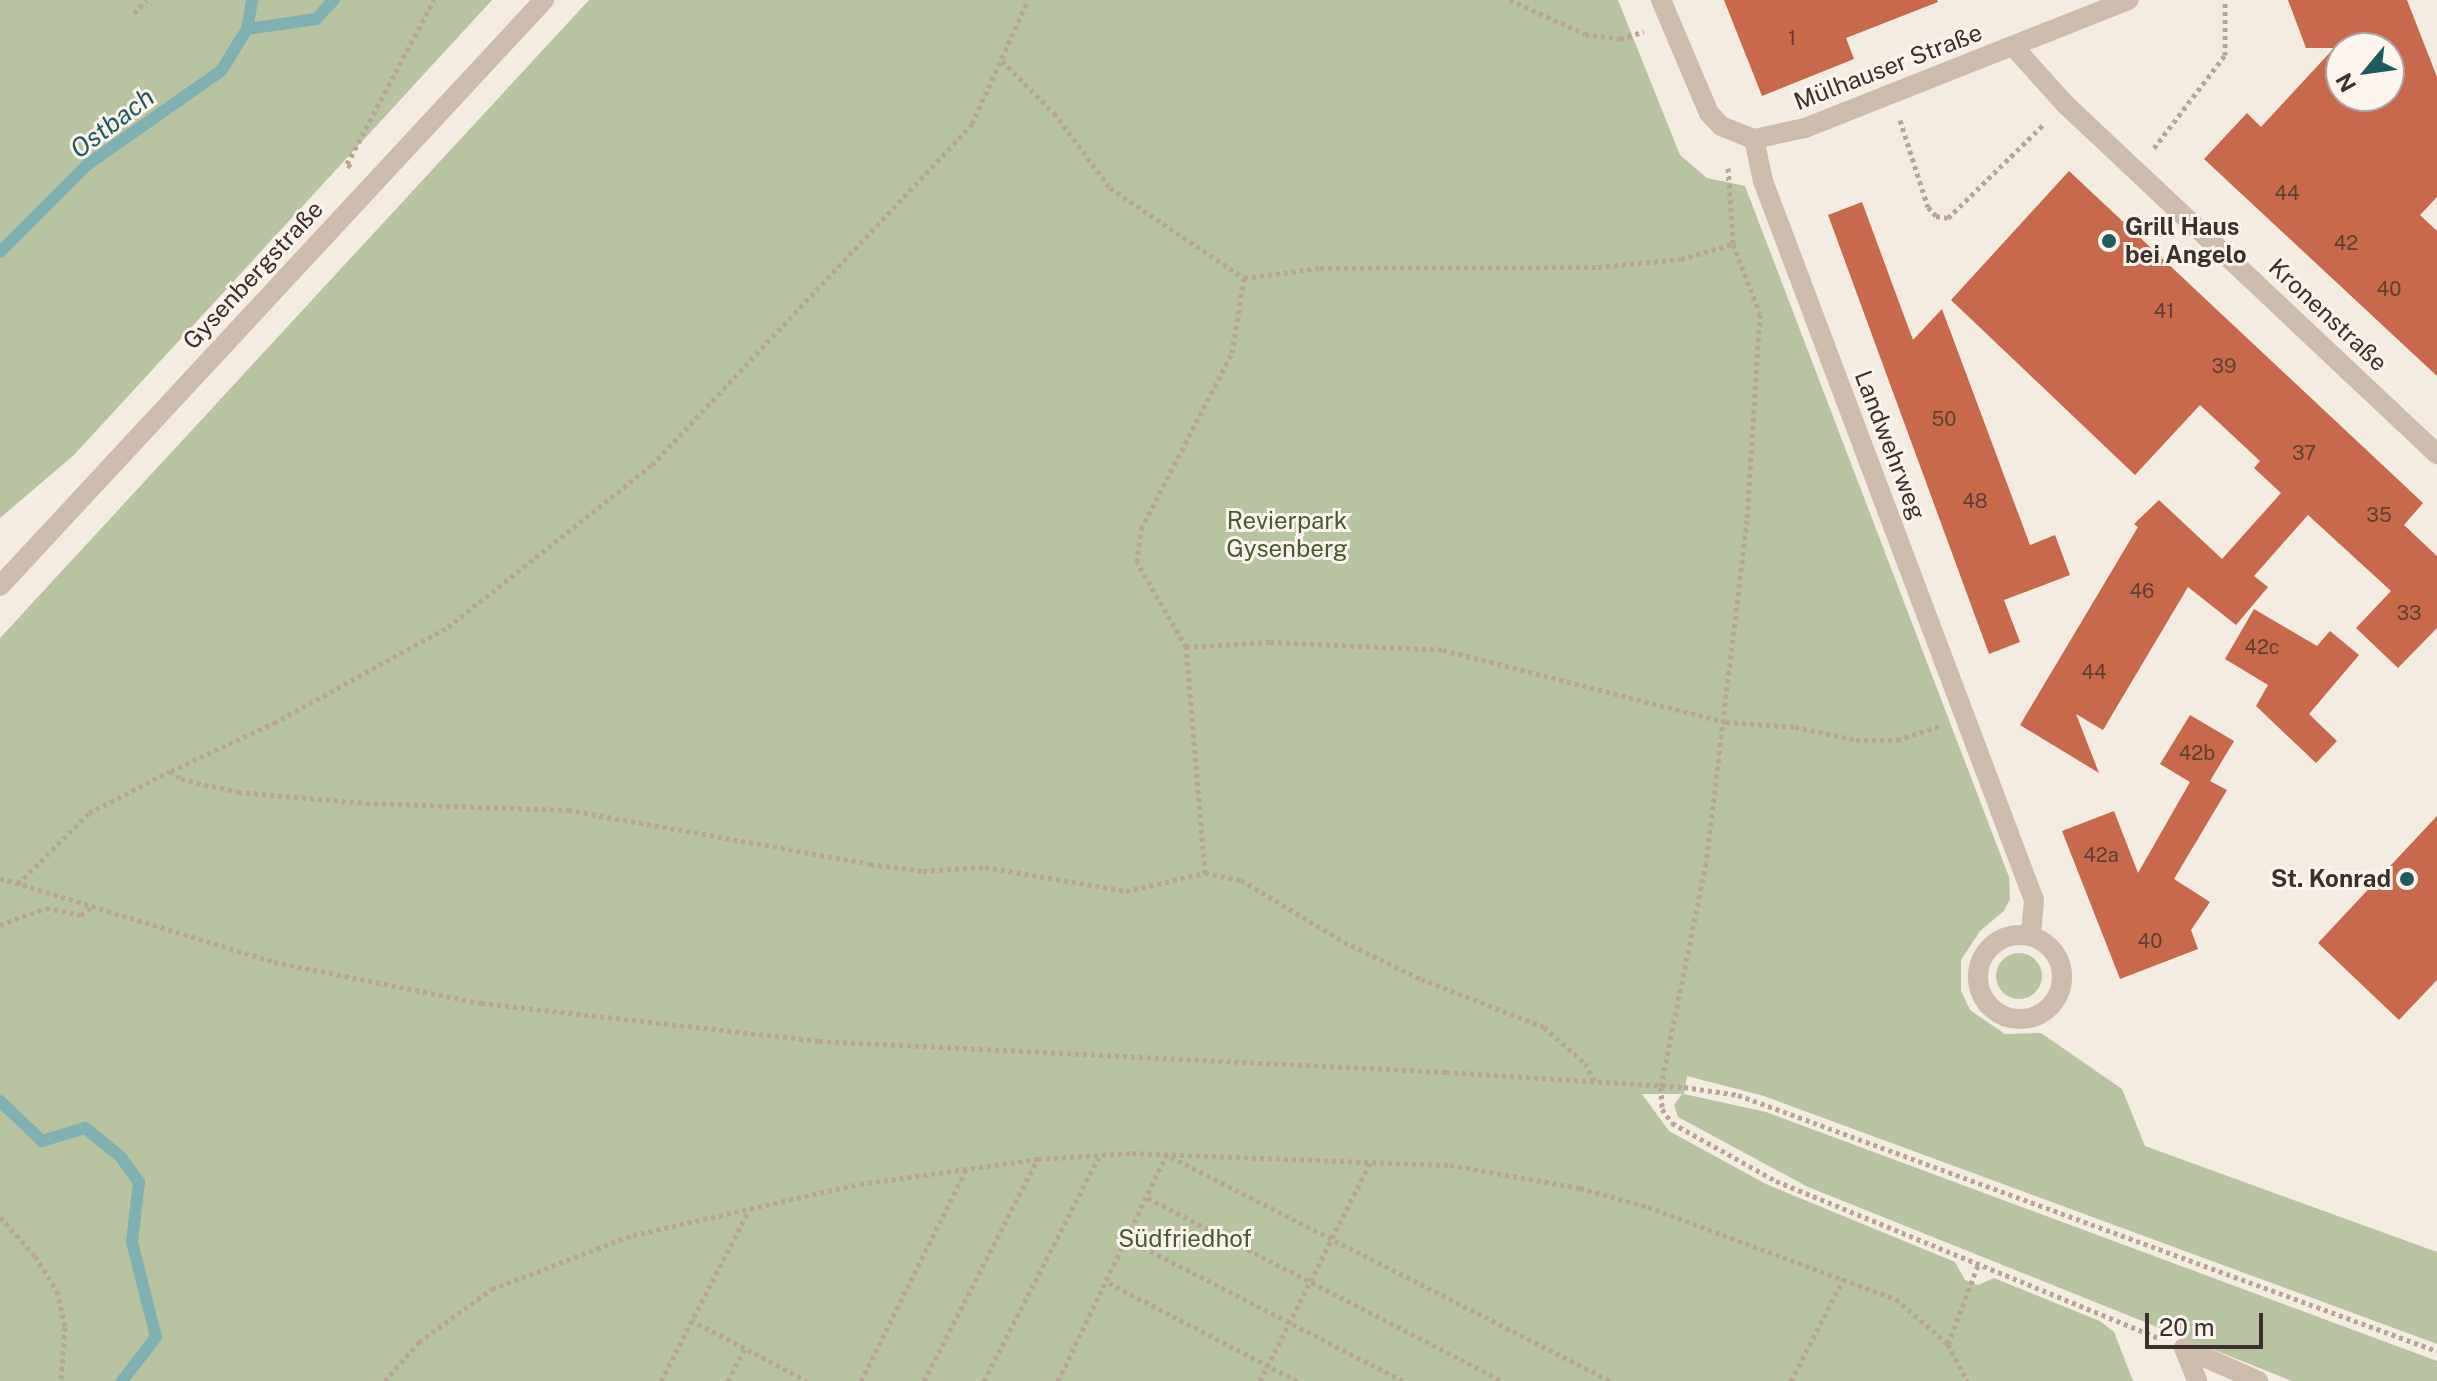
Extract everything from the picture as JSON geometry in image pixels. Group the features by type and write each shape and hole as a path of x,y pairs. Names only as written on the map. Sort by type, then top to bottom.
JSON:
{"street":[{"name":"Gysenbergstraße","path":"0,586 544,0"},
{"path":"1661,0 1702,101 1721,126 1744,136"},
{"name":"Mülhauser Straße","path":"1744,136 1805,128 2129,0"},
{"name":"Kronenstraße","path":"2013,46 2065,104 2437,454"},
{"name":"Landwehrweg","path":"1744,136 2034,900 2031,935"},
{"path":"2031,935 2054,950 2062,988 2036,1017 2010,1018 1980,992 1979,966 1984,953 2005,937 2031,935"},
{"path":"2184,1348 2197,1381"},
{"path":"2184,1348 2258,1381"}],"path":[{"path":"134,13 147,0"},
{"path":"372,186 347,164 434,0"},
{"path":"18,884 89,813 274,723 448,627 652,465 972,124 1028,0"},
{"path":"1510,0 1585,34 1620,39 1669,23"},
{"path":"2133,168 2175,126 2225,55 2225,0"},
{"path":"1002,61 1054,113 1110,188 1244,278 1320,268 1598,267 1681,259 1733,244"},
{"path":"1890,94 1928,207 1936,216 1948,218 2065,104"},
{"path":"1744,136 1725,184 1733,244 1760,314 1747,520 1726,722 1706,863 1661,1087 1662,1109 1672,1123 1776,1181 2184,1348"},
{"path":"1205,873 1186,647 1137,562 1141,529 1232,353 1244,278"},
{"path":"1186,647 1270,642 1443,650 1726,722 1897,740 1965,718"},
{"path":"170,771 181,779 238,792 366,803 568,810 923,871 985,867 1126,891 1205,873 1241,880 1344,942 1421,979 1544,1027 1585,1063 1595,1083"},
{"path":"0,878 274,962 481,1003 819,1041 1595,1083 1738,1095 2437,1351"},
{"path":"0,925 46,908 81,915 92,907"},
{"path":"984,1381 1100,1153"},
{"path":"385,1381 419,1342 492,1289 633,1235 860,1184 967,1167 1100,1153 1450,1165 1580,1188 1648,1207 1896,1299 1948,1344 1967,1381"},
{"path":"1058,1381 1109,1283 1167,1154"},
{"path":"1167,1154 1611,1381"},
{"path":"924,1381 1038,1159"},
{"path":"1260,1381 1371,1161"},
{"path":"861,1381 967,1167"},
{"path":"1148,1198 1503,1381"},
{"path":"661,1381 748,1211"},
{"path":"0,1217 35,1256 57,1291 65,1327 61,1381"},
{"path":"1129,1240 1403,1381"},
{"path":"1948,1344 1978,1265"},
{"path":"1791,1381 1844,1278"},
{"path":"1109,1283 1297,1381"},
{"path":"691,1320 797,1379 807,1381"},
{"path":"728,1381 745,1348"}],"green space":[{"path":"0,0 492,0 74,455 0,518"},
{"name":"Revierpark Gysenberg","path":"589,0 1618,0 1680,155 1707,178 1745,186 2009,877 2010,899 2004,911 1980,931 1961,960 1961,991 1970,1010 2005,1034 2041,1033 2122,1089 2145,1146 2437,1252 2437,1344 1764,1096 1687,1076 1684,1094 1766,1112 2437,1361 2437,1381 2292,1381 1808,1187 1678,1117 1674,1105 1682,1094 1642,1094 1669,1131 1766,1184 1955,1262 1965,1280 1978,1285 1994,1278 2100,1321 2114,1332 2133,1381 0,1381 0,638"},
{"path":"2019,953 2035,960 2042,976 2035,992 2019,999 2003,992 1996,976 2003,960"}],"building":[{"path":"1724,0 1938,2 1846,38 1854,59 1762,96"},
{"path":"2288,0 2407,0 2437,77 2437,197 2420,215 2437,231 2437,376 2204,159 2247,113 2261,127 2325,58 2325,112 2405,112 2405,32 2325,32 2325,48 2306,48"},
{"path":"2069,171 2423,503 2404,525 2437,556 2437,628 2398,668 2356,628 2391,591 2308,515 2254,576 2268,587 2236,625 2188,587 2103,730 2076,714 2099,773 2020,725 2138,527 2134,524 2159,500 2222,559 2281,493 2254,468 2260,461 2200,405 2135,475 1951,300"},
{"path":"1862,202 1913,340 1942,309 2030,545 2055,535 2070,575 2004,600 2020,642 1989,654 1828,215"},
{"path":"2254,609 2317,646 2330,631 2359,655 2309,714 2337,741 2316,763 2256,706 2268,685 2225,659"},
{"path":"2190,715 2234,741 2210,781 2227,790 2174,879 2210,902 2191,930 2198,949 2120,979 2062,831 2114,811 2138,873 2190,782 2160,764"},
{"name":"St. Konrad","path":"2437,816 2437,980 2399,1020 2318,943"}],"waterway":[{"name":"Ostbach","path":"0,252 88,164 221,71 247,29 252,0"},
{"name":"Ostbach","path":"247,29 316,19 334,0"},
{"name":"Ostbach","path":"0,1101 42,1141 85,1128 120,1156 139,1182 132,1242 156,1337 122,1381"}],"place":[{"name":"Grill Haus bei Angelo","path":"2109,241"},
{"name":"St. Konrad","path":"2407,879"}],"park label":[{"name":"Südfriedhof","path":"1185,1239"}]}
